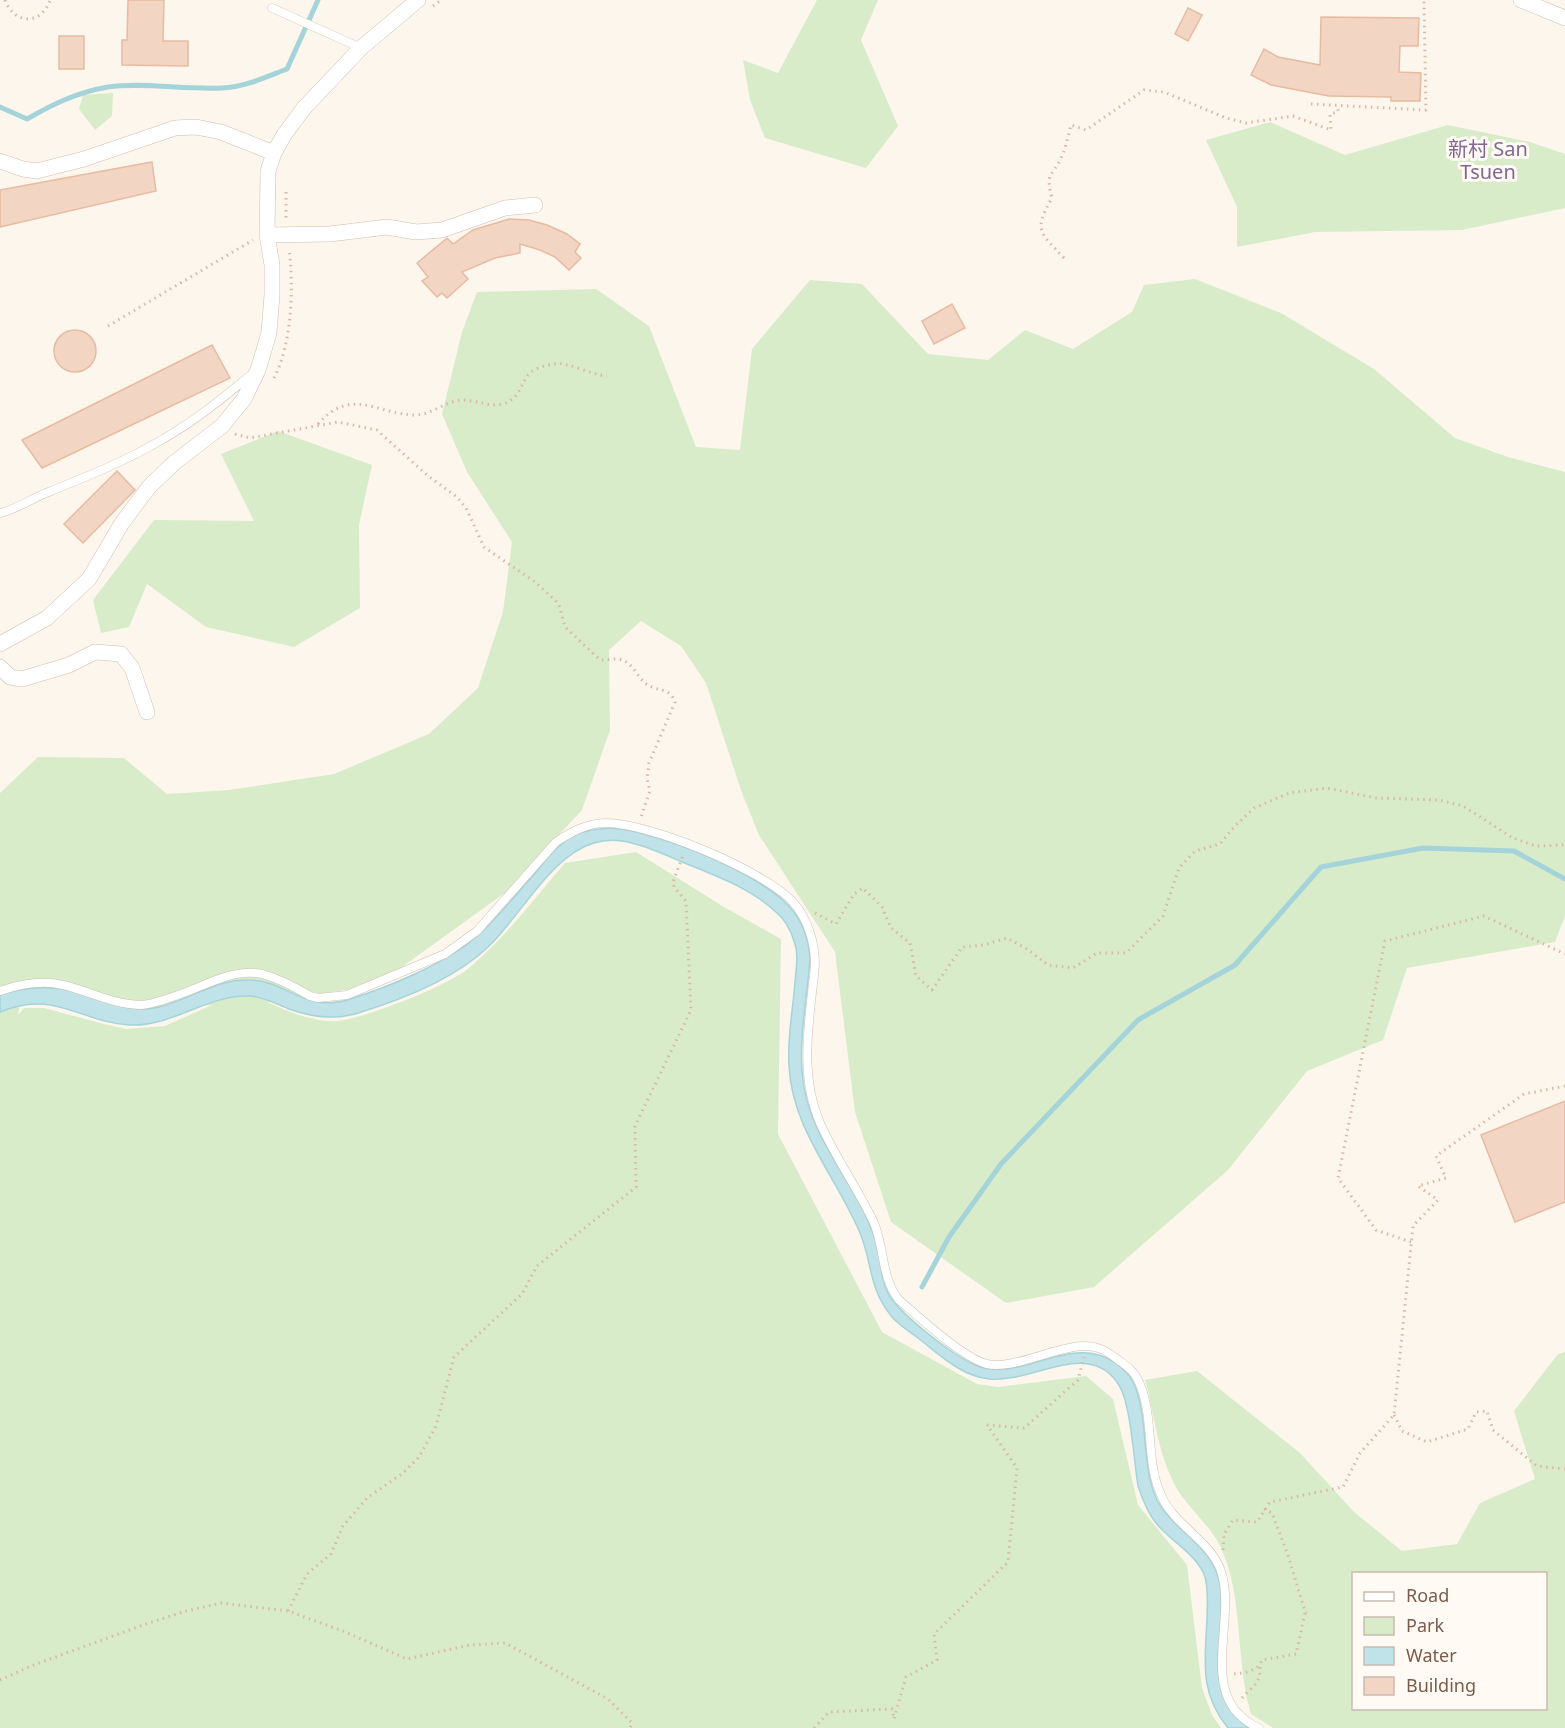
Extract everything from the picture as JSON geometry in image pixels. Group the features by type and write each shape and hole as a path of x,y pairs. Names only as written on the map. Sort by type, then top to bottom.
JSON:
{"street":[{"path":"1521,0 1565,18"},
{"path":"0,644 47,618 89,579 122,523 149,488 174,463 222,426 244,399 258,370 269,333 272,265 261,236 268,171 274,153 304,108 361,48 425,3"},
{"path":"0,161 37,171 84,159 175,128 196,127 221,132 274,153"},
{"path":"261,236 330,234 387,227 416,232 442,230 505,208 535,205"},
{"path":"0,667 10,677 22,679 69,664 95,652 121,654 132,668 147,712"}],"lane":[{"path":"272,8 361,48"},
{"path":"0,513 10,511 162,440 216,404 258,370"},
{"path":"0,991 19,985 62,984 119,1002 145,1005 248,972 259,973 318,998 347,995 445,954 477,931 556,842 592,824 607,823 637,827 688,844 745,870 792,902 804,917 815,951 806,1055 810,1092 820,1123 874,1223 882,1247 886,1275 893,1293 968,1356 982,1362 1004,1364 1065,1349 1098,1347 1130,1368 1141,1386 1155,1475 1162,1498 1168,1509 1206,1546 1222,1573 1225,1594 1222,1679 1226,1694 1231,1705 1243,1718 1259,1728"}],"path":[{"path":"5,0 8,8 15,15 32,19 47,9 50,0"},
{"path":"425,3 441,0"},
{"path":"1311,104 1426,110 1424,0"},
{"path":"1064,258 1044,236 1040,218 1052,198 1048,184 1053,169 1061,158 1071,125 1086,130 1144,90 1164,92 1226,118 1246,123 1293,116 1331,130 1329,114 1338,112 1338,106"},
{"path":"273,379 278,369 290,320 291,262 285,191"},
{"path":"108,326 261,236"},
{"path":"316,426 328,412 359,404 417,415 461,400 500,405 516,396 529,374 554,364 565,364 607,376"},
{"path":"241,425 231,435 250,438 338,422 377,430 417,466 457,497 466,508 484,547 535,582 555,600 559,605 565,627 599,659 624,660 646,684 669,692 675,702 649,763 647,779 650,791 637,827"},
{"path":"792,902 836,924 854,894 863,888 882,907 891,927 910,943 916,976 932,990 962,947 984,945 1007,938 1027,949 1048,965 1072,968 1097,953 1126,953 1163,916 1179,868 1195,851 1220,844 1254,808 1288,793 1327,788 1376,798 1439,800 1464,806 1513,838 1536,846 1565,845"},
{"path":"288,1611 308,1574 331,1554 343,1526 367,1498 403,1473 419,1457 436,1426 453,1357 522,1294 537,1266 636,1187 635,1126 691,1010 686,902 674,887 673,882 688,844"},
{"path":"1411,1242 1376,1230 1338,1178 1385,940 1484,916 1565,954"},
{"path":"1565,1086 1524,1094 1436,1156 1446,1178 1418,1186 1438,1200 1413,1226 1394,1414 1402,1431 1427,1442 1468,1429 1476,1412 1486,1411 1493,1430 1536,1466 1565,1469"},
{"path":"814,1728 829,1712 892,1709 894,1719 906,1677 937,1660 934,1634 1008,1562 1017,1468 987,1425 1024,1428 1078,1380 1086,1347"},
{"path":"1221,1553 1224,1548 1224,1534 1233,1520 1257,1522 1270,1502 1343,1487 1360,1453 1394,1414"},
{"path":"1264,1509 1272,1513 1288,1555 1307,1618"},
{"path":"0,1680 42,1662 186,1611 221,1603 288,1611 343,1631 407,1659 470,1645 505,1643 608,1699 632,1723 630,1728"},
{"path":"1238,1704 1257,1683 1262,1660 1296,1654 1305,1613"},
{"path":"1231,1674 1244,1673 1260,1665"}],"green space":[{"path":"817,0 878,0 861,40 898,126 866,168 765,138 750,100 743,60 778,73"},
{"path":"113,93 112,116 95,130 79,109 83,95"},
{"path":"1270,122 1345,155 1448,125 1530,142 1565,154 1565,208 1462,230 1315,232 1237,247 1237,207 1206,140"},
{"path":"1195,279 1281,313 1374,369 1455,438 1508,457 1565,472 1565,916 1555,942 1407,968 1383,1040 1307,1071 1228,1170 1094,1287 1006,1303 891,1222 855,1112 835,952 759,835 742,793 706,683 681,646 641,621 609,650 610,730 582,810 506,892 377,985 267,1002 301,1016 338,1021 351,1019 406,1000 469,968 507,931 565,863 636,852 724,907 781,939 778,1134 882,1332 977,1384 998,1387 1086,1376 1113,1399 1138,1505 1187,1565 1202,1688 1212,1715 1221,1728 0,1728 0,793 38,757 124,758 167,794 229,790 334,774 429,734 478,688 503,612 512,542 467,472 442,414 462,332 477,292 596,289 649,326 696,447 740,450 752,349 810,280 862,284 928,354 988,360 1025,330 1073,349 1132,312 1144,285","holes":["22,992 127,1009 212,1005 165,1026 126,1029 44,1008 24,1008 18,1015"]},
{"path":"278,431 372,465 359,525 360,608 294,647 206,627 147,584 129,627 101,633 93,600 154,520 254,521 221,454"},
{"path":"1565,1352 1565,1728 1273,1728 1251,1714 1243,1672 1233,1587 1228,1567 1217,1540 1185,1501 1169,1472 1160,1446 1145,1380 1197,1371 1300,1453 1354,1512 1402,1551 1457,1544 1480,1503 1535,1479 1514,1411 1558,1354"}],"water":[{"path":"612,828 656,837 710,857 760,883 780,898 798,917 805,934 810,959 802,1055 804,1087 809,1107 816,1127 867,1220 875,1239 884,1284 897,1306 930,1335 975,1365 992,1369 1009,1368 1079,1353 1097,1355 1114,1362 1130,1377 1139,1397 1149,1473 1157,1500 1173,1521 1202,1549 1216,1571 1221,1603 1219,1680 1224,1698 1233,1714 1249,1728 1228,1728 1212,1702 1205,1663 1207,1588 1205,1577 1196,1561 1162,1530 1145,1505 1138,1486 1124,1396 1108,1372 1094,1365 1077,1363 1006,1379 979,1377 969,1374 943,1358 898,1323 884,1306 875,1286 860,1233 806,1131 792,1089 789,1045 797,961 793,937 780,916 767,904 744,889 647,848 620,841 599,842 578,850 550,873 500,934 475,959 425,988 355,1014 338,1017 314,1016 266,999 250,996 220,1000 161,1021 145,1024 112,1023 52,1005 19,1006 0,1012 0,995 19,990 57,988 119,1006 146,1009 171,1003 223,983 250,980 276,986 308,1000 334,1003 350,999 416,974 462,948 492,922 562,843 582,832"}],"building":[{"path":"128,0 164,0 163,41 188,41 188,66 122,65 122,40 127,40"},
{"path":"1188,8 1202,15 1188,41 1175,34"},
{"path":"1321,17 1419,18 1418,46 1400,46 1399,72 1421,73 1420,101 1391,101 1391,97 1329,96 1271,85 1251,75 1264,49 1278,57 1320,65"},
{"path":"59,36 84,36 84,69 59,69"},
{"path":"152,162 156,191 0,227 0,190"},
{"path":"509,219 529,220 567,234 580,244 575,252 581,258 569,270 555,257 520,244 520,253 495,258 462,272 468,279 447,298 442,293 437,297 422,281 428,277 417,263 447,238 453,244 473,230"},
{"path":"952,304 965,328 934,344 922,321"},
{"path":"75,330 90,336 96,351 90,366 75,372 60,366 54,351 60,336"},
{"path":"212,345 230,378 42,468 22,440"},
{"path":"117,471 135,490 83,543 64,524"},
{"path":"1565,1101 1565,1202 1515,1222 1481,1135"}],"waterway":[{"path":"0,107 27,119 66,99 108,87 136,85 222,88 255,81 287,69 318,0"},
{"path":"922,1287 949,1237 1001,1164 1138,1020 1235,965 1321,867 1423,848 1514,851 1565,879"}],"district":[{"name":"新村 San Tsuen","path":"1488,160"}]}
